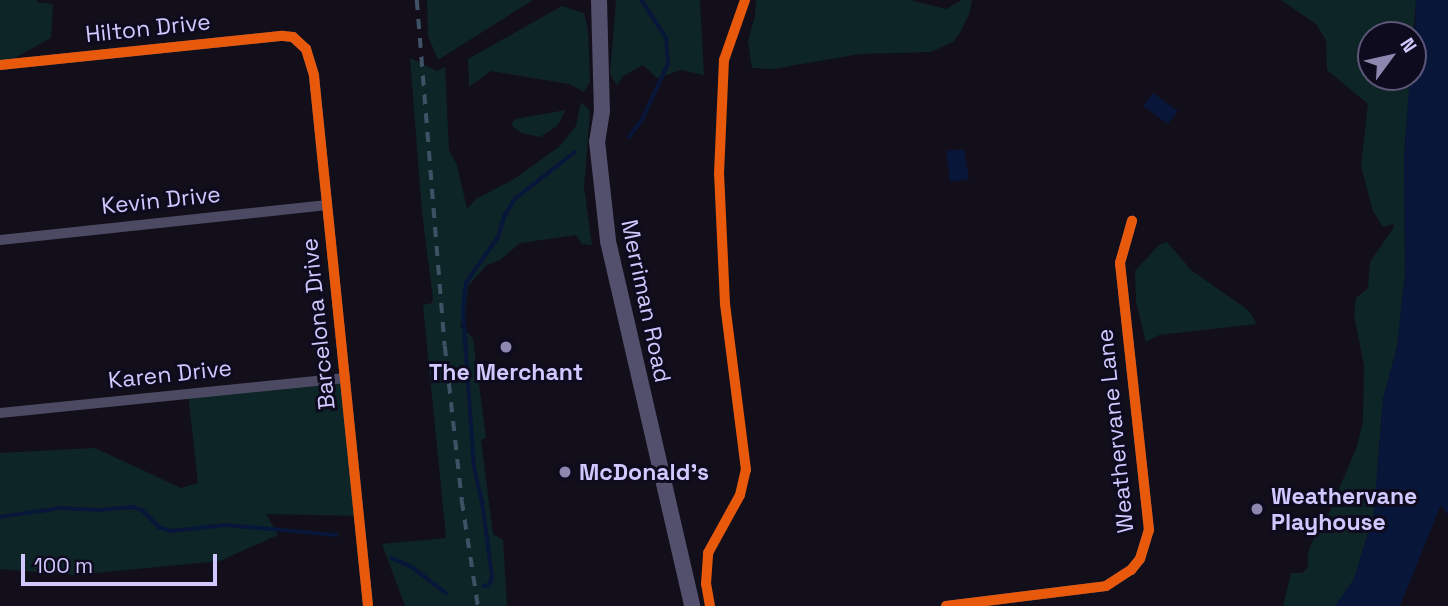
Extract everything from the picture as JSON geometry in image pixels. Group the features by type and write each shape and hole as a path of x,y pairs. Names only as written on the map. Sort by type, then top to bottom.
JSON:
{"main road":[{"name":"Merriman Road","path":"599,0 602,111 597,141 608,241 692,606"}],"street":[{"name":"Hilton Drive","path":"0,65 283,36 299,41"},
{"name":"Barcelona Drive","path":"299,41 311,58 314,76 368,606"},
{"name":"Kevin Drive","path":"0,240 327,205"},
{"name":"Weathervane Lane","path":"946,606 1106,586 1131,570 1140,559 1149,530 1120,263 1132,221"},
{"name":"Karen Drive","path":"0,413 345,378"}],"green space":[{"path":"0,0 38,0 36,2 53,4 51,38 0,66"},
{"path":"427,0 533,0 438,60 428,36"},
{"path":"616,0 700,0 704,75 681,70 657,78 643,65 623,76 617,85 610,74"},
{"path":"756,0 910,0 946,9 962,0 972,0 970,12 953,42 931,52 860,54 773,69 752,68 748,41"},
{"path":"1281,0 1416,0 1414,21 1357,21 1357,91 1409,91 1404,157 1405,274 1397,347 1383,399 1374,513 1354,579 1336,606 1283,606 1291,573 1302,573 1308,567 1308,553 1318,527 1328,515 1357,446 1363,421 1364,365 1354,316 1356,298 1368,288 1370,262 1394,227 1393,224 1383,227 1373,211 1361,166 1368,104 1327,70 1326,40 1316,24"},
{"path":"562,6 584,13 588,30 590,82 584,92 569,84 491,71 469,87 468,59"},
{"path":"410,58 437,71 445,67 449,150 457,165 467,209 476,199 514,179 560,146 576,126 581,102 590,111 584,187 592,245 582,244 576,235 520,243 500,260 487,265 468,286 465,317 460,326 473,338 486,438 481,440 493,534 503,540 507,606 405,606 382,544 446,538 423,305 432,303 433,298 422,212"},
{"path":"566,110 557,126 540,137 521,133 511,125 515,119"},
{"path":"1167,242 1191,270 1248,310 1257,324 1159,335 1146,342 1136,302 1135,271 1159,245"},
{"path":"345,378 360,516 266,514 278,535 220,561 74,575 0,569 0,453 95,448 181,488 198,483 188,394"}],"water":[{"path":"1416,0 1448,0 1448,515 1441,505 1400,606 1335,606 1354,579 1374,513 1383,399 1397,347 1405,274 1404,157 1409,91 1427,91 1427,21 1415,21"},
{"path":"1153,93 1178,111 1168,124 1143,106"},
{"path":"964,149 969,179 950,182 946,151"}],"waterway":[{"path":"629,137 642,120 668,64 666,38 641,0"},
{"path":"484,586 489,585 492,577 482,502 474,468 463,311 466,283 498,237 504,217 515,199 575,152"},
{"path":"0,517 61,508 98,510 133,507 142,510 159,527 172,531 226,525 337,535"},
{"path":"391,558 412,567 446,593"}],"railway":[{"path":"417,0 445,346 462,501 478,606"}],"cycle path":[{"path":"710,606 706,584 708,553 740,495 746,470 725,304 719,174 724,60 745,0"},
{"path":"0,65 283,36 293,37 306,49 314,76 368,606"},
{"path":"946,606 1106,586 1131,570 1140,559 1149,530 1120,263 1132,221"}],"place":[{"name":"The Merchant","path":"506,347"},
{"name":"McDonald's","path":"565,472"},
{"name":"Weathervane Playhouse","path":"1257,509"}]}
